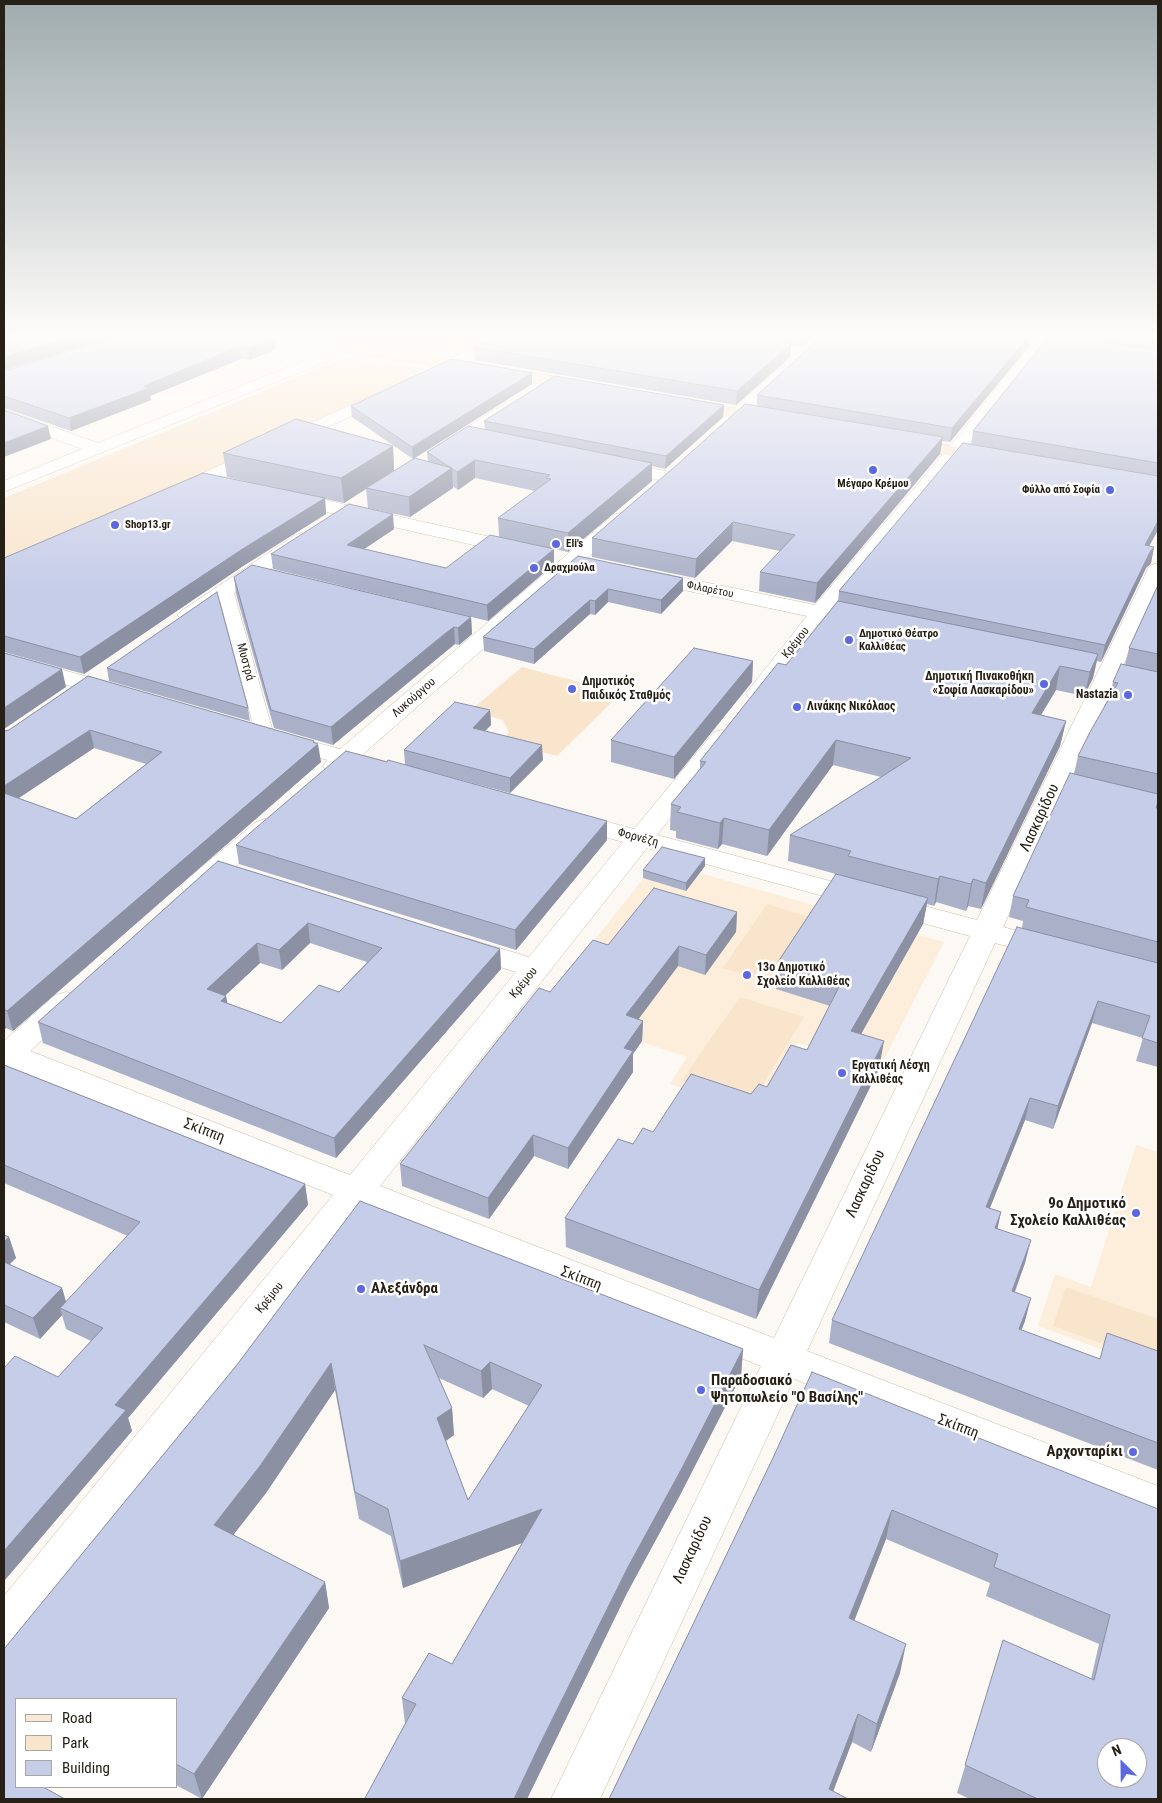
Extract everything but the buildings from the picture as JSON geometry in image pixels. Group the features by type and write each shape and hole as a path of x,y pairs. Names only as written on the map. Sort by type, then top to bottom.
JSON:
{"main road":[{"path":"780,421 785,422"},
{"path":"889,440 1013,461"}],"street":[{"path":"23,421 98,449"},
{"path":"4,488 162,421"},
{"path":"168,496 328,421"},
{"path":"432,457 489,421"},
{"path":"703,446 730,421"},
{"name":"Κρέμου","path":"4,1629 535,968 642,839 820,613 979,421"},
{"path":"466,436 486,440"},
{"name":"Λυκούργου","path":"322,777 345,758 482,628 552,556 643,499 677,471 602,463"},
{"path":"204,480 233,486"},
{"path":"271,494 600,566"},
{"path":"169,628 225,589 373,494"},
{"name":"Λασκαρίδου","path":"575,1799 986,932 1066,784 1108,673 1158,569"},
{"path":"251,572 280,579"},
{"name":"Φιλαρέτου","path":"629,572 858,621"},
{"name":"Μυστρά","path":"225,589 265,736"},
{"path":"4,660 97,678 136,698"},
{"path":"66,700 97,678"},
{"path":"238,728 393,771"},
{"path":"179,902 284,810"},
{"name":"Φορνέζη","path":"546,813 1072,954"},
{"path":"216,868 244,877"},
{"path":"442,939 535,968"},
{"path":"5,1055 82,988"},
{"name":"Σκίππη","path":"5,1055 1158,1505"}],"shaded area":[{"name":"13ο Δημοτικό Σχολείο Καλλιθέας","path":"657,861 944,942 879,1069 798,1043 757,1113 670,1084 687,1057 540,1009"},
{"name":"9ο Δημοτικό Σχολείο Καλλιθέας","path":"1136,1145 1158,1152 1158,1370 1038,1326 1055,1274 1091,1287"}],"green space":[{"path":"190,421 318,421 208,473 4,561 4,498"},
{"path":"522,667 621,693 557,756 501,741 509,733 503,720 470,711"},
{"path":"767,904 812,918 770,982 723,968"},
{"path":"740,997 804,1017 751,1104 682,1080"},
{"path":"1066,1287 1158,1319 1158,1364 1053,1326"}],"place":[{"name":"Μέγαρο Κρέμου","path":"873,470"},
{"name":"Φύλλο από Σοφία","path":"1110,490"},
{"name":"Shop13.gr","path":"115,525"},
{"name":"Eli's","path":"556,544"},
{"name":"Δραχμούλα","path":"534,568"},
{"name":"Δημοτικό Θέατρο Καλλιθέας","path":"849,640"},
{"name":"Δημοτική Πινακοθήκη «Σοφία Λασκαρίδου»","path":"1044,684"},
{"name":"Δημοτικός Παιδικός Σταθμός","path":"572,689"},
{"name":"Nastazia","path":"1128,695"},
{"name":"Λινάκης Νικόλαος","path":"797,707"},
{"name":"13ο Δημοτικό Σχολείο Καλλιθέας","path":"747,975"},
{"name":"Εργατική Λέσχη Καλλιθέας","path":"842,1073"},
{"name":"9ο Δημοτικό Σχολείο Καλλιθέας","path":"1136,1213"},
{"name":"Αλεξάνδρα","path":"361,1289"},
{"name":"Παραδοσιακό Ψητοπωλείο \"Ο Βασίλης\"","path":"701,1390"},
{"name":"Αρχονταρίκι","path":"1133,1452"}]}
